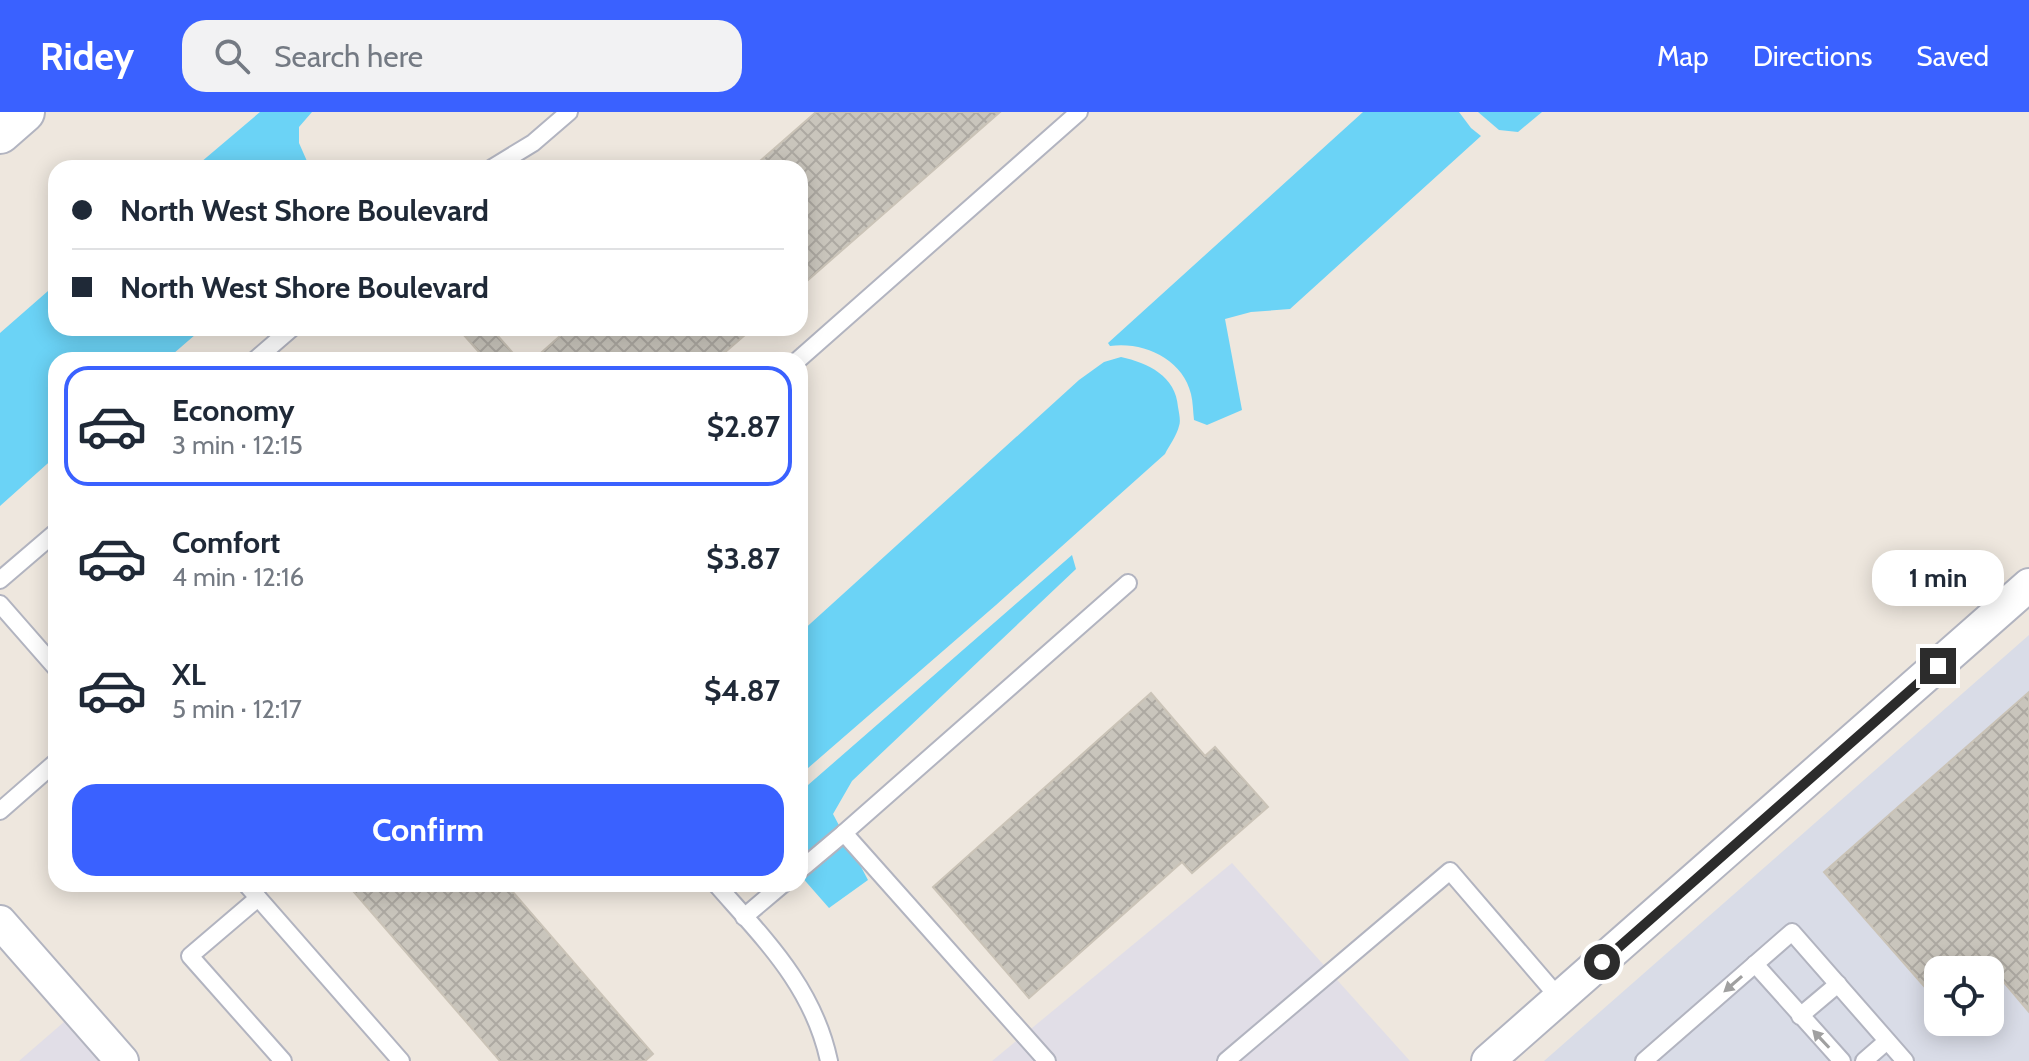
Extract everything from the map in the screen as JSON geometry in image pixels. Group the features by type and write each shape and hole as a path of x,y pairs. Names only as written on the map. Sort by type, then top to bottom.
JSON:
{"street":[{"path":"0,133 24,112"},
{"path":"1488,1061 2029,585"},
{"path":"0,922 122,1061"}],"lane":[{"path":"505,160 533,143 569,112"},
{"path":"807,352 1079,112"},
{"path":"264,352 283,336"},
{"path":"0,580 48,539"},
{"path":"808,863 1128,583"},
{"path":"0,604 48,659"},
{"path":"0,811 48,769"},
{"path":"844,833 1047,1061"},
{"path":"1226,1061 1450,871 1560,999"},
{"path":"253,892 401,1061"},
{"path":"723,892 788,966 815,1014 829,1061"},
{"path":"744,917 774,892"},
{"path":"258,898 190,956 283,1061"},
{"path":"1644,1061 1792,932 1905,1061"},
{"path":"1755,964 1842,1061"},
{"path":"1800,1016 1838,984"},
{"path":"1864,1061 1887,1041"}],"shaded area":[{"path":"2029,635 2029,1061 1544,1061"},
{"path":"1232,863 1410,1061 992,1061"},
{"path":"64,1022 99,1061 19,1061"}],"water":[{"path":"260,112 312,112 299,127 299,143 306,160 203,160"},
{"path":"1363,112 1459,112 1481,136 1290,309 1251,312 1225,319 1242,410 1207,425 1194,420 1187,382 1171,362 1135,346 1110,346 1108,343"},
{"path":"1478,112 1542,112 1518,132 1499,130"},
{"path":"48,291 48,336 194,336 175,352 48,352 48,463 0,506 0,333"},
{"path":"1121,357 1141,363 1159,373 1172,387 1180,422 1165,454 808,768 808,626 1079,380 1104,362"},
{"path":"1072,555 1076,569 852,781 833,814 868,880 829,908 808,884 808,785"}],"building":[{"path":"816,112 1000,112 808,280 808,160 761,160"},
{"path":"465,336 498,336 512,352 479,352"},
{"path":"560,336 744,336 725,352 542,352"},
{"path":"2029,692 2029,1012 2004,982 2004,956 1924,956 1924,986 1824,872"},
{"path":"1151,693 1205,756 1215,747 1268,807 1192,873 1182,862 1029,998 933,887"},
{"path":"354,892 513,892 653,1054 645,1061 500,1061"}],"route":[{"path":"1602,962 1938,666"}]}
